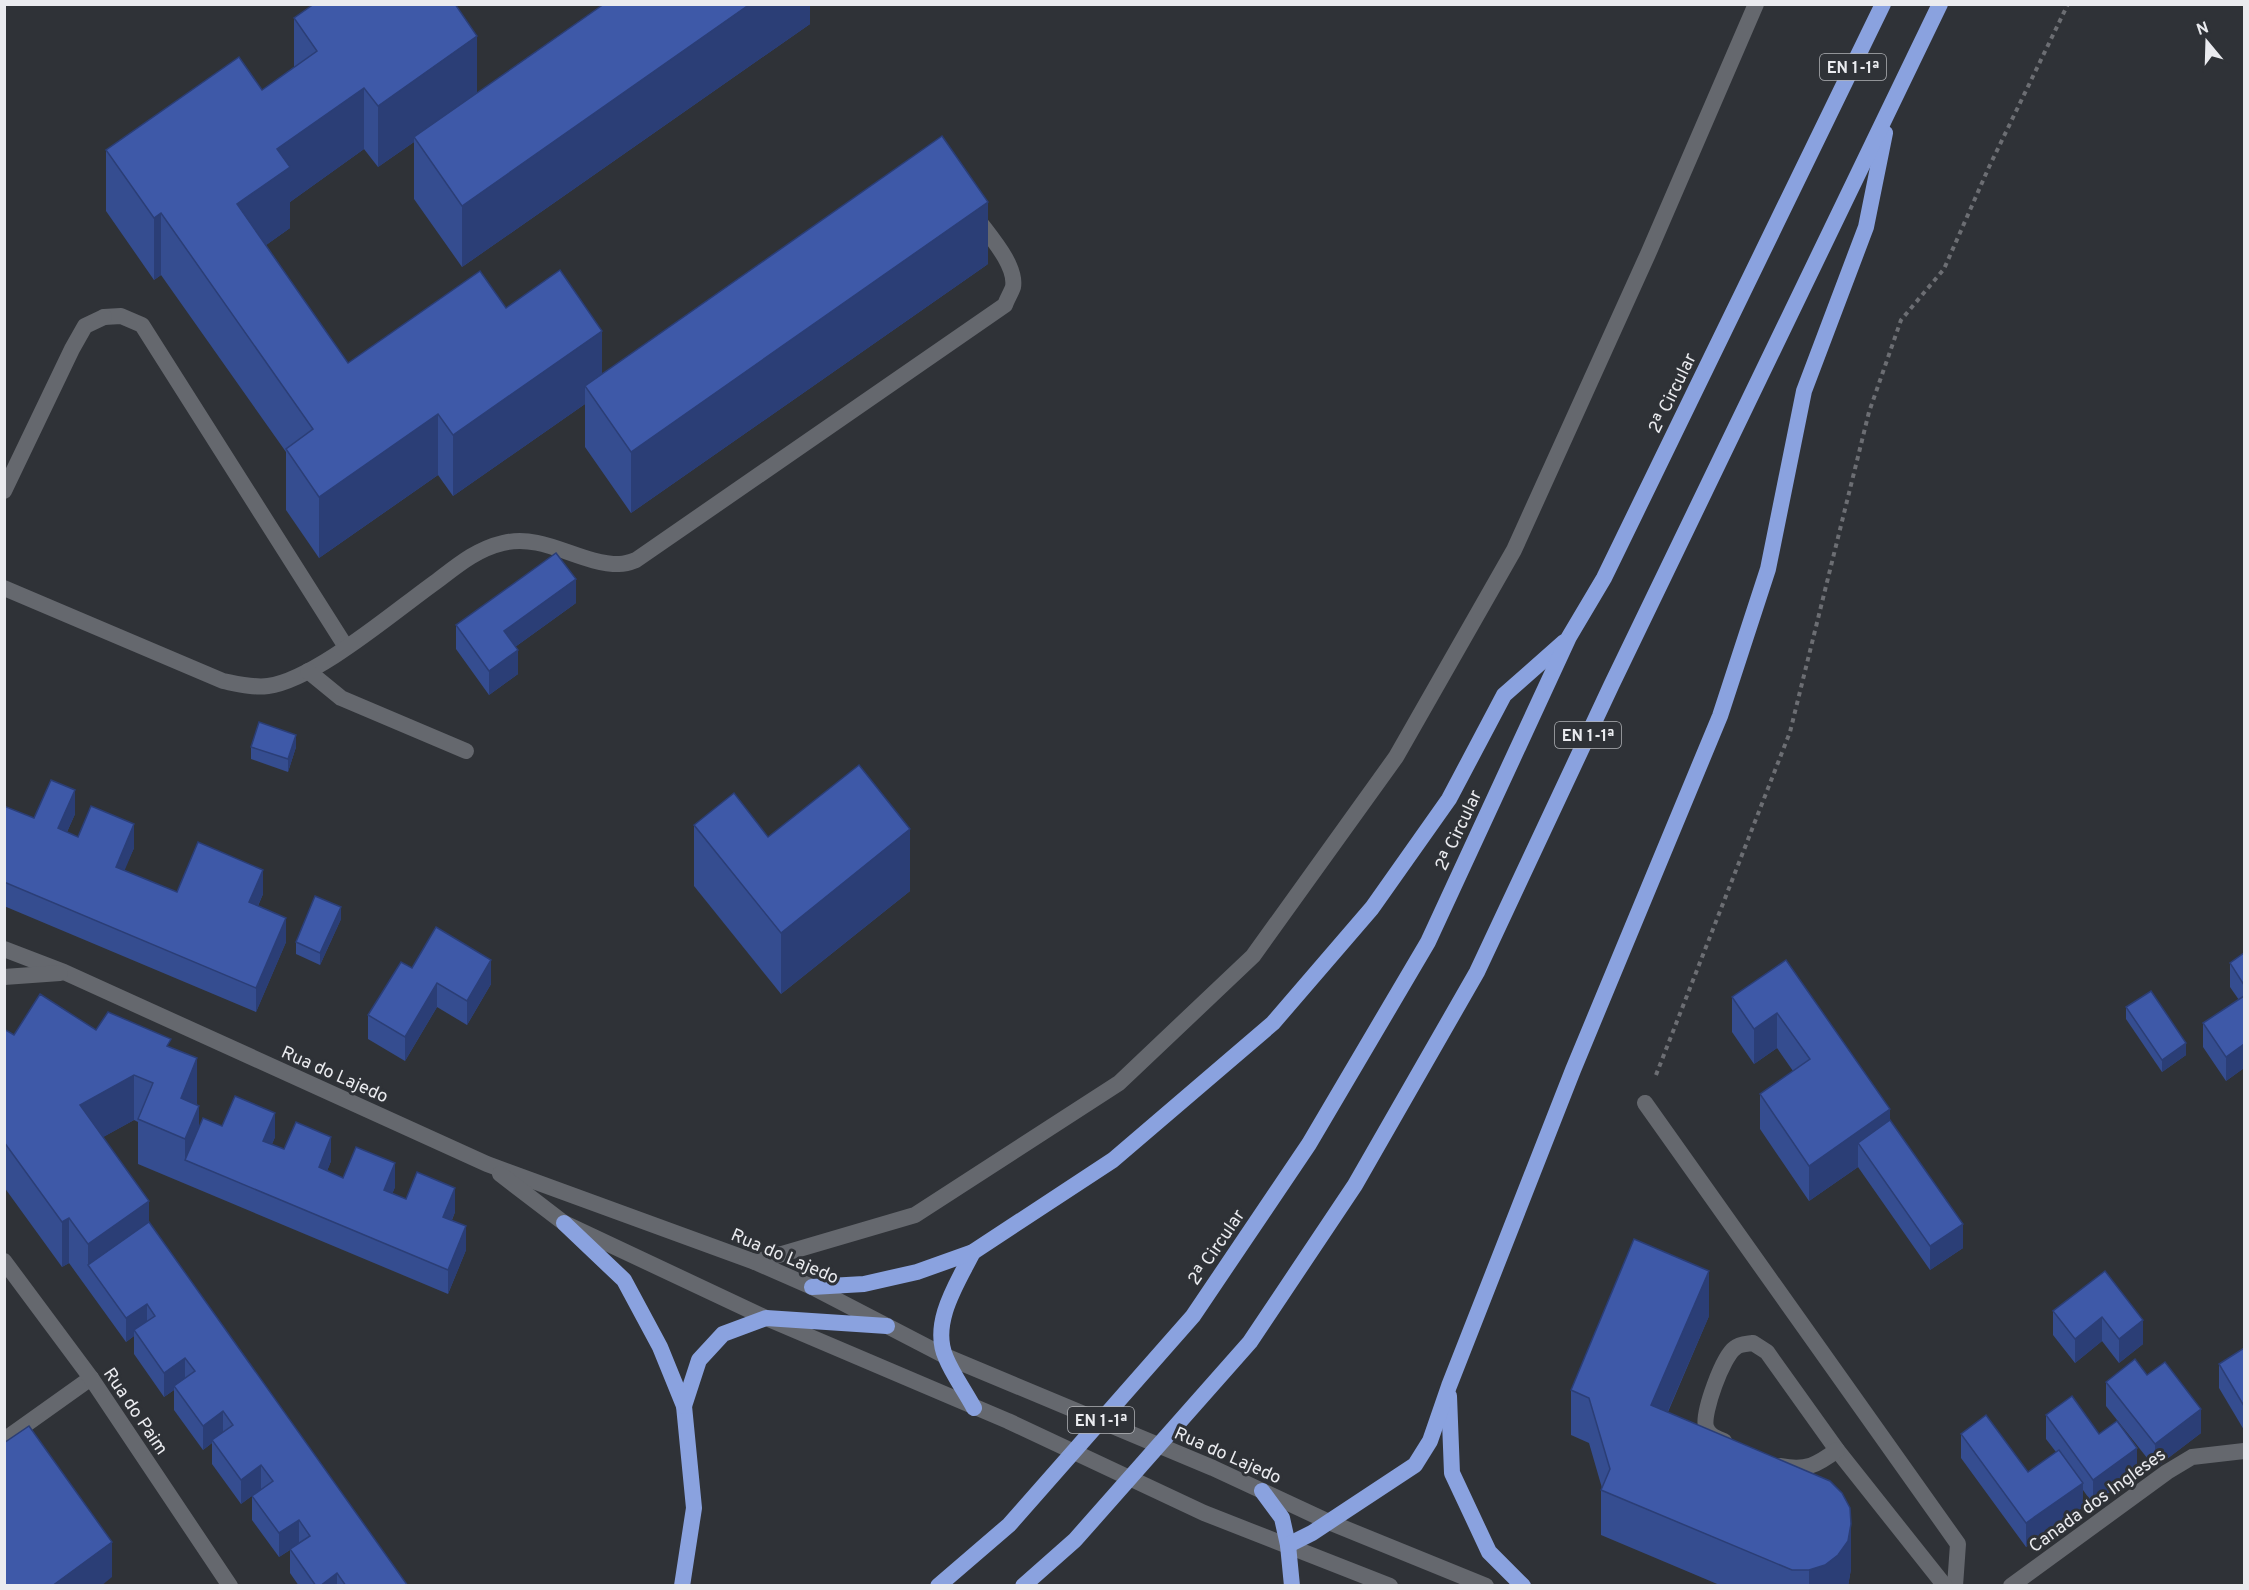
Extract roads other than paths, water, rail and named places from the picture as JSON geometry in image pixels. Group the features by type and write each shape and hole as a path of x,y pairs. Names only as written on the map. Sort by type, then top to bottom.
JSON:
{"highway":[{"name":"2ª Circular","path":"939,1586 1008,1524 1193,1316 1309,1144 1428,942 1569,637 1604,578 1883,4"},
{"name":"EN 1-1ª","path":"1023,1586 1075,1540 1250,1342 1355,1185 1477,972 1611,686 1940,4"},
{"path":"1288,1545 1415,1465 1430,1441 1449,1386 1573,1070 1720,716 1768,568 1804,391 1866,227 1890,108"},
{"path":"812,1287 864,1284 917,1272 973,1252 1113,1160 1273,1023 1372,908 1449,799 1504,695 1569,637"},
{"path":"564,1223 624,1280 660,1347 684,1406 694,1508 682,1586"},
{"path":"973,1252 947,1304 941,1329 945,1356 974,1407"},
{"path":"684,1406 699,1360 723,1334 766,1318 886,1326"},
{"path":"1449,1386 1452,1473 1489,1552 1522,1586"},
{"path":"1262,1491 1282,1518 1288,1545 1292,1586"}],"street":[{"path":"755,1262 915,1215 1119,1083 1253,956 1396,757 1514,550 1648,254 1756,4"},
{"path":"4,588 223,681 245,686 268,686 290,681 346,648 473,554 504,542 529,541 558,547 599,561 619,564 636,560 1005,305 1012,288 1013,275 1004,256 967,204"},
{"path":"4,490 72,349 85,327 105,317 121,316 142,325 346,648"},
{"path":"308,671 341,698 466,751"},
{"name":"Rua do Lajedo","path":"4,949 64,972 487,1164 755,1262 812,1287 945,1356 1486,1586"},
{"name":"Rua do Lajedo","path":"4,977 64,972"},
{"path":"1645,1103 1958,1544 1955,1586"},
{"path":"487,1164 564,1223 766,1318 974,1407 1204,1513 1390,1586"},
{"name":"Rua do Paim","path":"4,1261 91,1378 230,1586"},
{"path":"1740,1448 1711,1436 1706,1427 1706,1412 1727,1355 1736,1346 1753,1343 1767,1352 1837,1450 1945,1586"},
{"path":"4,1440 91,1378"},
{"path":"1768,1461 1798,1470 1819,1463 1837,1450"},
{"name":"Canada dos Ingleses","path":"2011,1586 2167,1472 2192,1457 2244,1451"}]}
